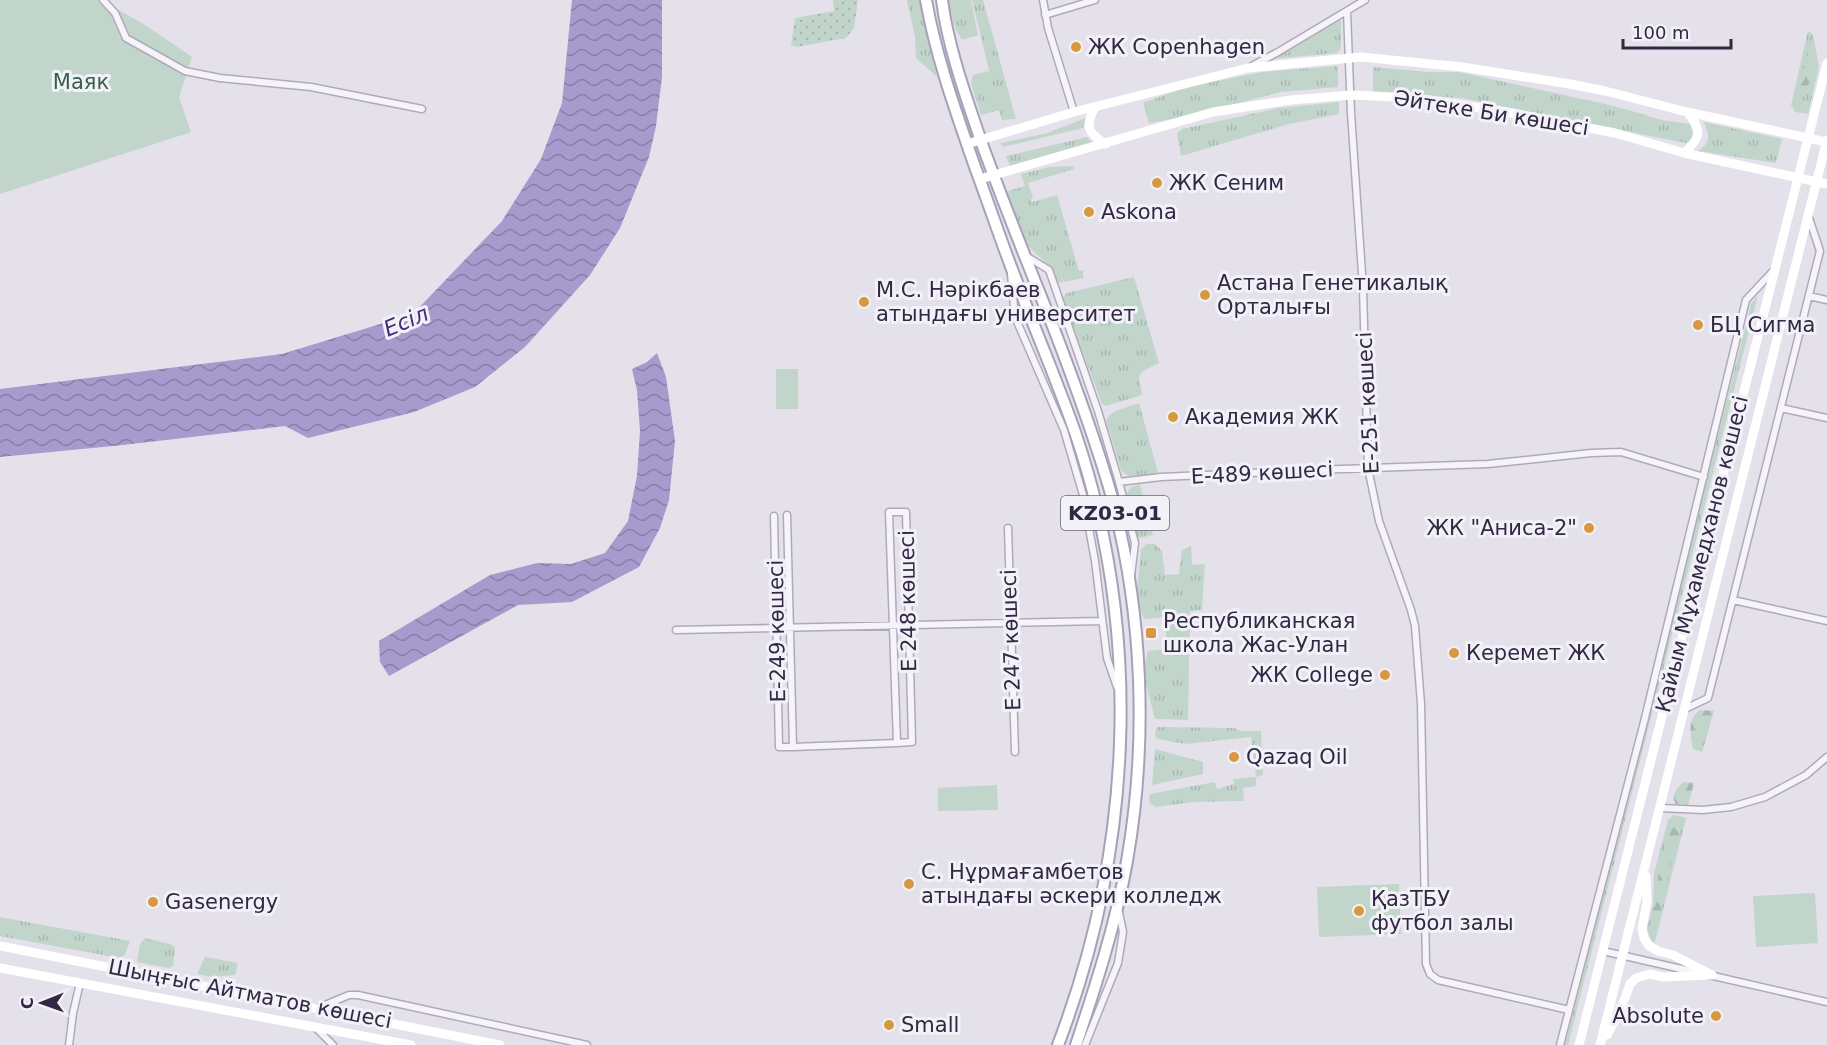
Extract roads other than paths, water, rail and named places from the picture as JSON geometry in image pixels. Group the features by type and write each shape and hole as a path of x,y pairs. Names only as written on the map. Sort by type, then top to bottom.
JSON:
{"main road":[{"name":"KZ03-01","path":"926,0 947,89 1009,263 1075,432 1096,502 1109,563 1117,625 1121,700 1112,841 1102,898 1078,992 1058,1045"},
{"name":"KZ03-01","path":"943,3 960,78 981,141 1083,402 1111,495 1130,586 1138,670 1136,788 1127,861 1117,904 1092,997 1076,1045"},
{"name":"Әйтеке Би көшесі","path":"967,144 1074,112 1248,68 1361,57 1462,67 1570,84 1687,112 1827,141"},
{"name":"Қайым Мұхамедханов көшесі","path":"1579,1045 1827,63"},
{"name":"Әйтеке Би көшесі","path":"980,179 1213,112 1291,100 1351,95 1416,98 1485,108 1615,133 1684,153 1827,184"},
{"path":"1095,107 1088,127 1093,135 1106,144"},
{"path":"1684,153 1696,142 1698,136 1698,126 1687,112"},
{"name":"Қайым Мұхамедханов көшесі","path":"1601,1045 1827,141"},
{"path":"1646,862 1647,902 1642,928 1644,938 1649,946 1658,951 1673,955 1712,975"},
{"name":"Шыңғыс Айтматов көшесі","path":"0,946 500,1045"},
{"name":"Шыңғыс Айтматов көшесі","path":"0,968 411,1045"},
{"path":"1601,1045 1621,1009 1630,984 1636,978 1650,975 1663,977 1712,975"}],"street":[{"path":"103,0 115,13 126,38 185,71 220,78 311,87 422,109"},
{"path":"1043,0 1045,15 1074,112"},
{"path":"1045,15 1095,0"},
{"path":"1248,68 1365,0"},
{"name":"Е-251 көшесі","path":"1347,12 1364,288 1368,468 1379,521 1413,618 1421,704 1426,964 1430,974 1438,980 1569,1010"},
{"path":"1685,709 1708,698 1734,600 1820,251 1808,217"},
{"path":"1024,254 1049,270 1098,411 1135,543 1130,586"},
{"path":"1009,263 1015,317 1064,430 1083,495 1095,561 1107,658 1121,700"},
{"path":"1560,1045 1704,477 1746,300 1773,271"},
{"path":"1809,296 1827,300"},
{"path":"1781,408 1827,418"},
{"name":"Е-489 көшесі","path":"1119,482 1161,477 1488,464 1621,452 1704,477"},
{"name":"Е 248 көшесі","path":"906,512 912,742 897,743 892,625 889,513 906,512"},
{"path":"787,515 788,628 793,747 897,743"},
{"name":"Е-249 көшесі","path":"774,516 779,747 793,747"},
{"name":"Е 247 көшесі","path":"1008,528 1014,752"},
{"path":"1734,600 1827,621"},
{"path":"676,630 1102,621"},
{"path":"1661,808 1703,810 1731,807 1765,797 1806,776 1827,757"},
{"path":"1085,1045 1118,963 1123,932 1117,904"},
{"path":"1603,951 1827,1002"},
{"path":"69,1045 80,983"},
{"path":"318,1008 349,995 358,995 587,1045"},
{"path":"316,1028 333,1045"}],"water":[{"name":"Есіл","path":"572,0 662,0 662,77 656,126 649,157 620,228 590,275 525,347 475,387 414,412 308,438 285,426 0,457 0,389 282,354 413,314 502,221 541,159 562,103"},
{"path":"657,353 666,377 675,441 669,500 660,528 639,567 572,602 518,605 389,676 380,662 379,641 490,575 537,563 571,564 605,553 628,521 637,476 640,431 637,390 632,369 647,362"}],"place":[{"name":"ЖК Copenhagen","path":"1076,47"},
{"name":"ЖК Сеним","path":"1157,183"},
{"name":"Askona","path":"1089,212"},
{"name":"Астана Генетикалық Орталығы","path":"1205,295"},
{"name":"М.С. Нәрікбаев атындағы университет","path":"864,302"},
{"name":"БЦ Сигма","path":"1698,325"},
{"name":"Академия ЖК","path":"1173,417"},
{"name":"ЖК \"Аниса-2\"","path":"1589,528"},
{"name":"Республиканская школа Жас-Улан","path":"1151,633"},
{"name":"Керемет ЖК","path":"1454,653"},
{"name":"ЖК College","path":"1385,675"},
{"name":"Qazaq Oil","path":"1234,757"},
{"name":"С. Нұрмағамбетов атындағы әскери колледж","path":"909,884"},
{"name":"Gasenergy","path":"153,902"},
{"name":"ҚазТБУ футбол залы","path":"1359,911"},
{"name":"Absolute","path":"1716,1016"},
{"name":"Small","path":"889,1025"}],"park label":[{"name":"Маяк","path":"81,82"}]}
